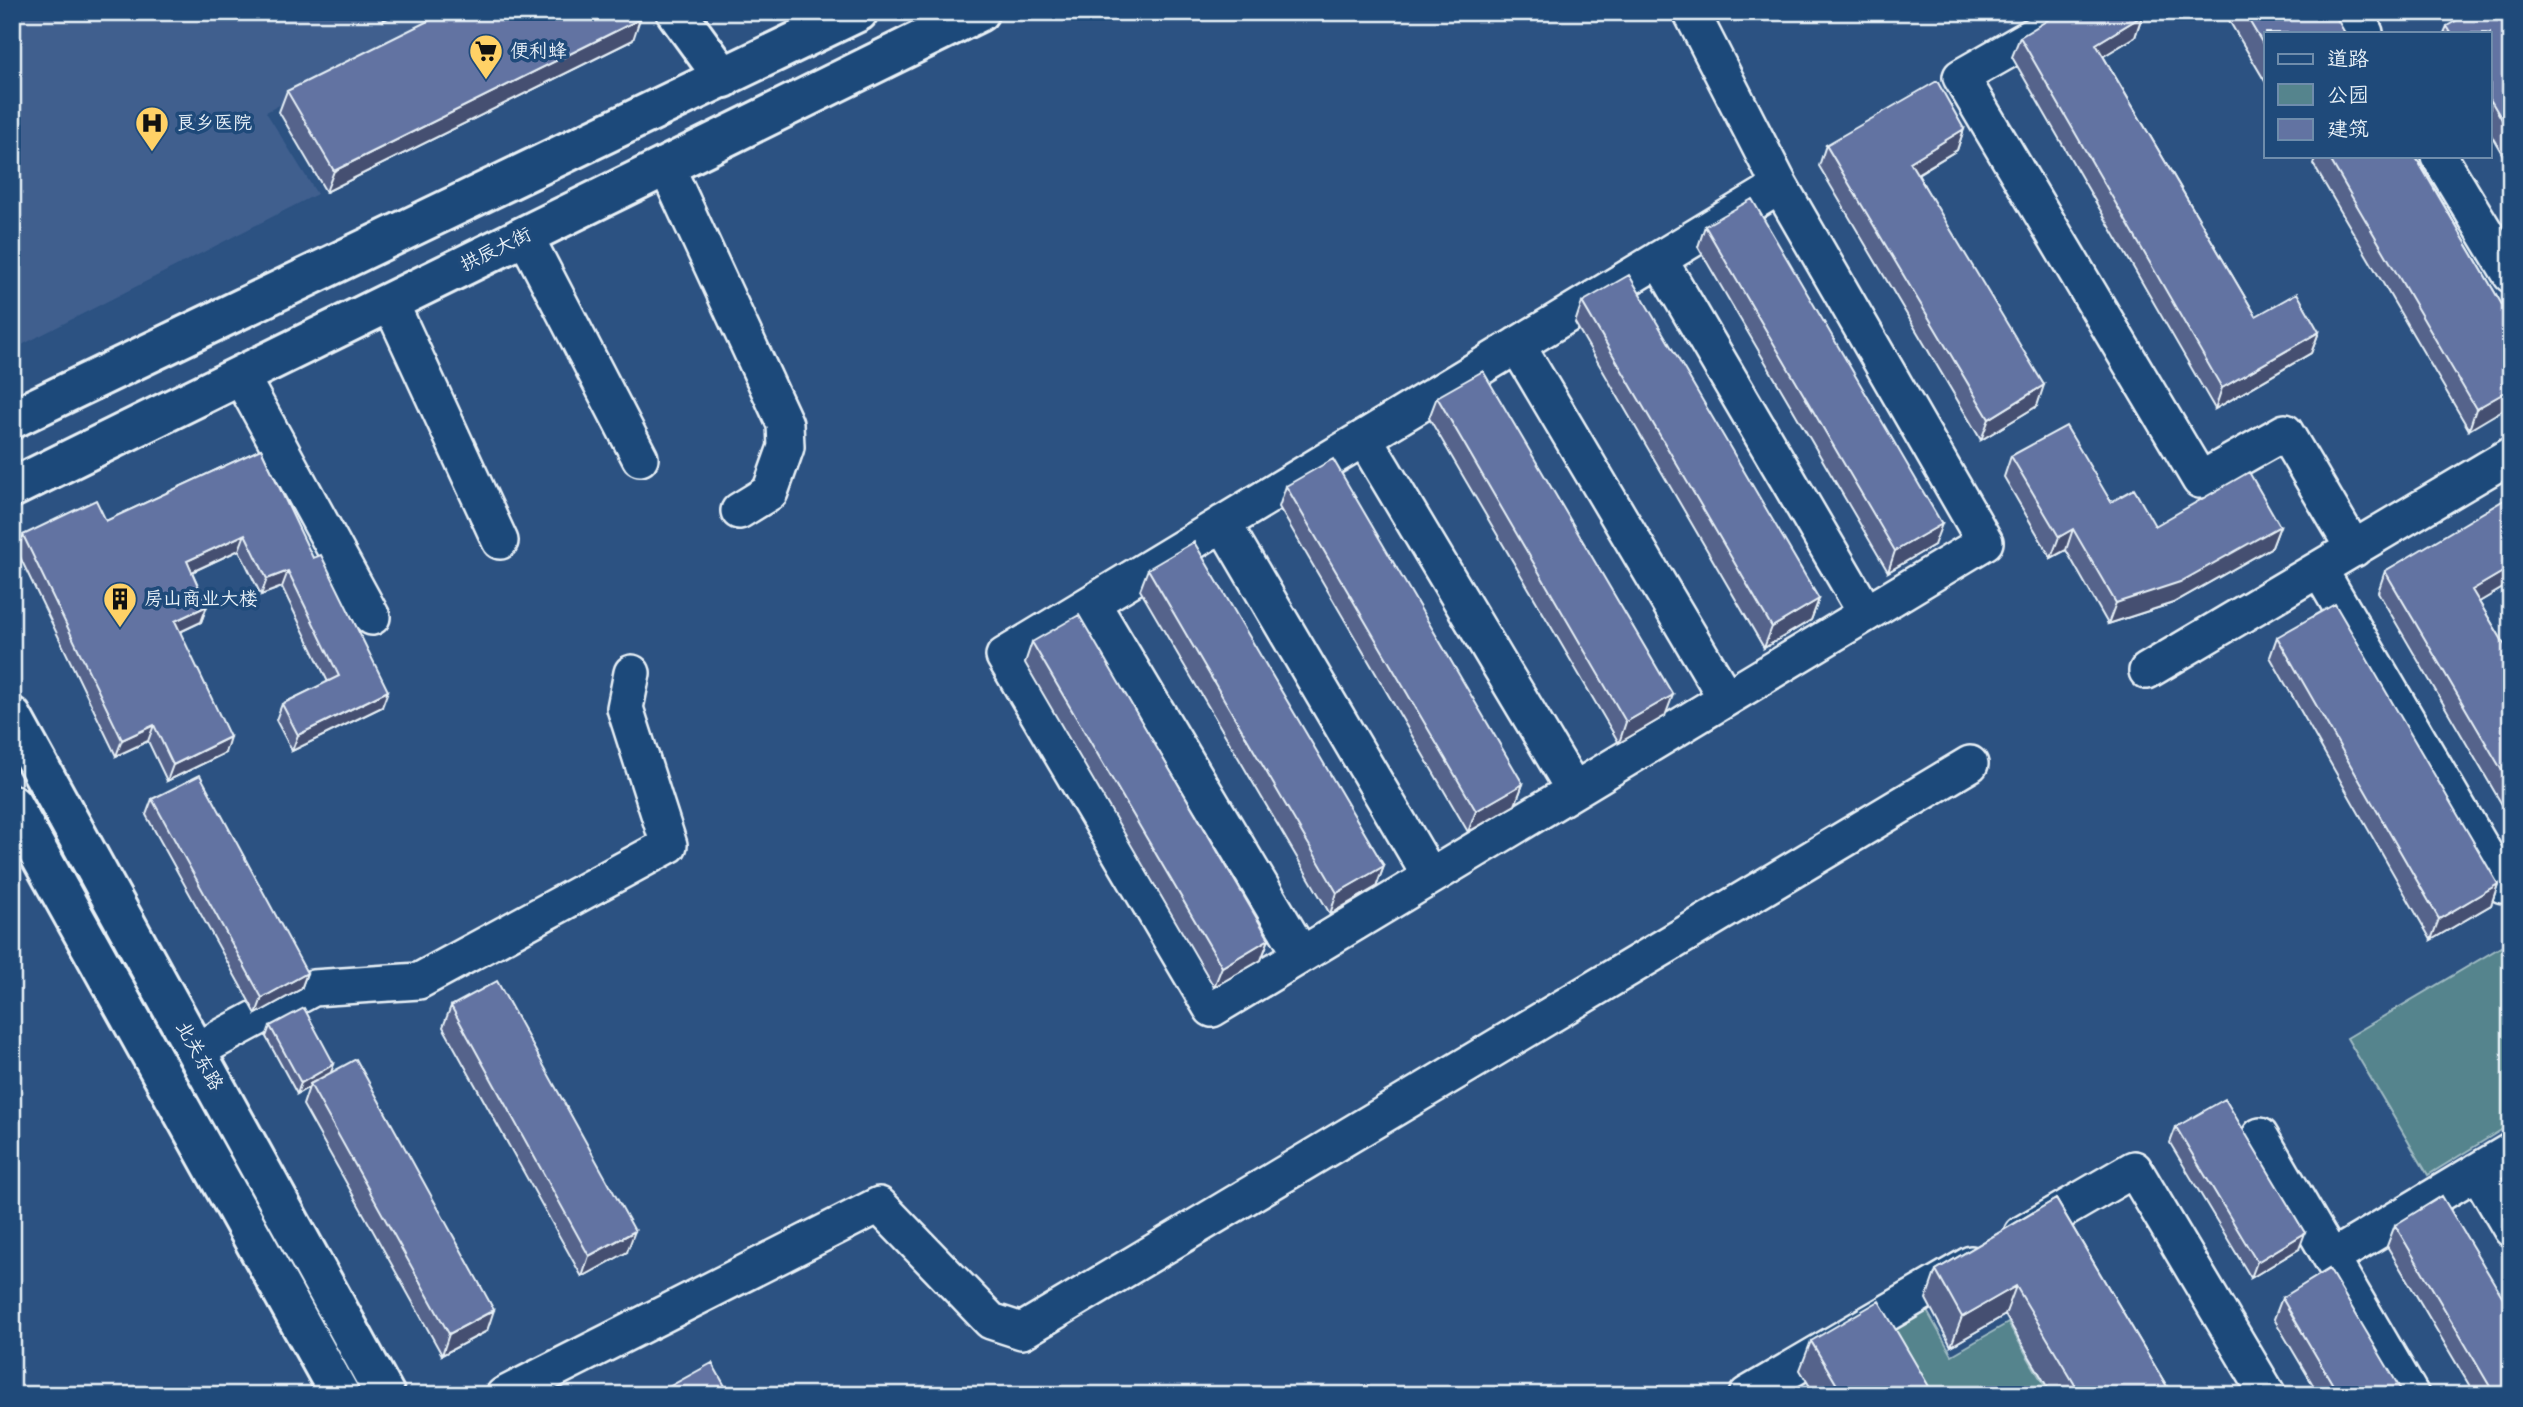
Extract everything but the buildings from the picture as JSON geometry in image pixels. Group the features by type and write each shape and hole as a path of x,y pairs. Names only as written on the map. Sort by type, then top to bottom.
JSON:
{"street":[{"path":"676,12 724,78"},
{"path":"12,419 858,12"},
{"name":"拱辰大街","path":"12,488 979,12"},
{"path":"1691,12 1780,186 1984,542 1212,1009 1004,656 1780,186"},
{"path":"2075,12 1961,78 2200,481 2285,432 2354,549"},
{"path":"2353,12 2364,32"},
{"path":"2440,158 2511,275"},
{"path":"666,166 785,424 786,447 770,492 739,511"},
{"path":"525,236 640,458"},
{"path":"1659,259 1867,613"},
{"path":"390,302 500,541"},
{"path":"1517,345 1726,698"},
{"path":"240,375 372,617"},
{"path":"1364,438 1574,790"},
{"path":"2147,671 2511,454"},
{"path":"1223,523 1430,876"},
{"path":"2319,569 2503,885"},
{"path":"1092,603 1301,954"},
{"path":"196,1051 313,988 419,981 668,845 625,708 632,673"},
{"name":"北关东路","path":"12,718 385,1395"},
{"path":"504,1395 879,1205 991,1321 1022,1331 1970,764"},
{"path":"12,805 340,1395"},
{"path":"2260,1136 2411,1395"},
{"path":"2332,1258 2511,1151"},
{"path":"1747,1395 2134,1169 2269,1395"},
{"path":"2477,1171 2511,1229"}],"shaded area":[{"name":"良乡医院","path":"12,12 462,12 266,112 317,194 12,350"}],"green space":[{"path":"2511,941 2511,1124 2428,1175 2347,1038"},
{"path":"1923,1304 1952,1355 2008,1323 2050,1395 1915,1395 1878,1331"}],"place":[{"name":"便利蜂","path":"486,81"},
{"name":"良乡医院","path":"152,153"},
{"name":"房山商业大楼","path":"120,629"}]}
